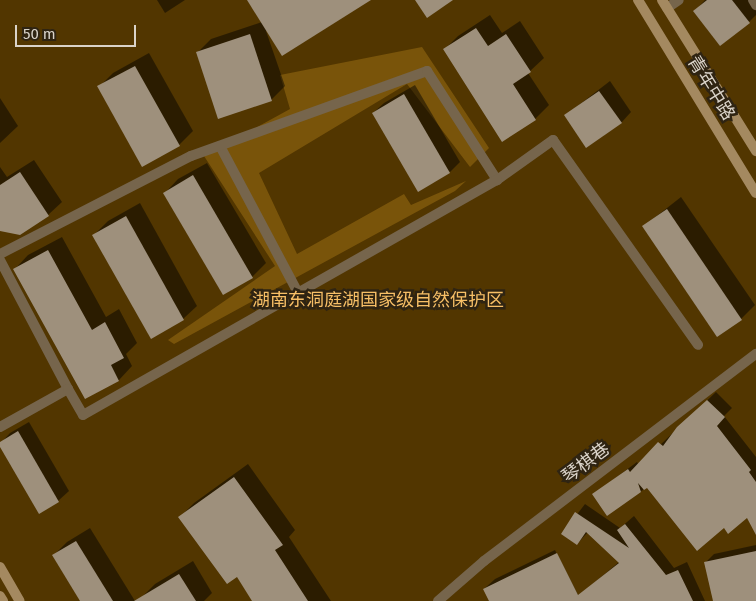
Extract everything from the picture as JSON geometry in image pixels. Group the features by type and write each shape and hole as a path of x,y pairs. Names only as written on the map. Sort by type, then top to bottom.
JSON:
{"main road":[{"name":"青年中路","path":"638,0 756,193"},
{"name":"青年中路","path":"664,4 756,151"},
{"path":"0,566 20,601"},
{"path":"0,596 3,601"}],"street":[{"path":"664,4 679,0"},
{"path":"752,0 756,5"},
{"path":"0,254 191,156 426,71 497,180"},
{"path":"0,260 83,415 497,180 553,140 698,345"},
{"path":"220,146 298,293"},
{"name":"琴棋巷","path":"438,601 484,561 756,354"},
{"path":"0,427 68,389"}],"green space":[{"name":"湖南东洞庭湖国家级自然保护区","path":"0,0 756,0 756,601 0,601"}],"shaded area":[{"path":"422,47 489,148 470,167 407,84 259,173 297,254 404,194 411,205 466,181 455,191 174,344 168,340 275,266 204,156 290,109 280,75"}],"building":[{"path":"247,0 371,0 282,56"},
{"path":"415,0 453,0 427,18"},
{"path":"707,0 732,0 750,23 720,46 693,11"},
{"path":"476,28 488,46 506,34 531,72 513,84 536,120 502,142 443,49"},
{"path":"250,34 272,101 218,119 196,52"},
{"path":"135,66 180,146 142,167 97,86"},
{"path":"599,91 622,123 586,148 564,115"},
{"path":"404,94 450,173 418,192 372,113"},
{"path":"20,172 49,216 20,235 0,231 0,185"},
{"path":"193,175 253,278 223,295 163,193"},
{"path":"667,209 742,320 717,337 642,226"},
{"path":"126,216 184,320 151,339 92,235"},
{"path":"48,250 92,330 105,322 124,358 111,365 119,381 85,399 13,269"},
{"path":"707,400 725,417 717,426 751,470 749,472 756,482 756,535 747,518 728,534 724,528 697,551 647,488 644,490 638,483 641,492 607,516 592,494 628,469 630,472 658,442 663,446 677,427"},
{"path":"18,431 59,502 39,514 0,447 0,442"},
{"path":"234,477 283,545 275,550 308,601 252,601 237,577 227,584 178,517"},
{"path":"575,512 629,548 617,530 625,524 666,575 678,570 693,601 489,601 483,589 557,553 578,595 619,563 586,532 577,545 561,534"},
{"path":"76,541 113,601 80,601 52,555"},
{"path":"756,551 756,601 713,601 704,562"},
{"path":"179,574 196,601 134,601"}]}
